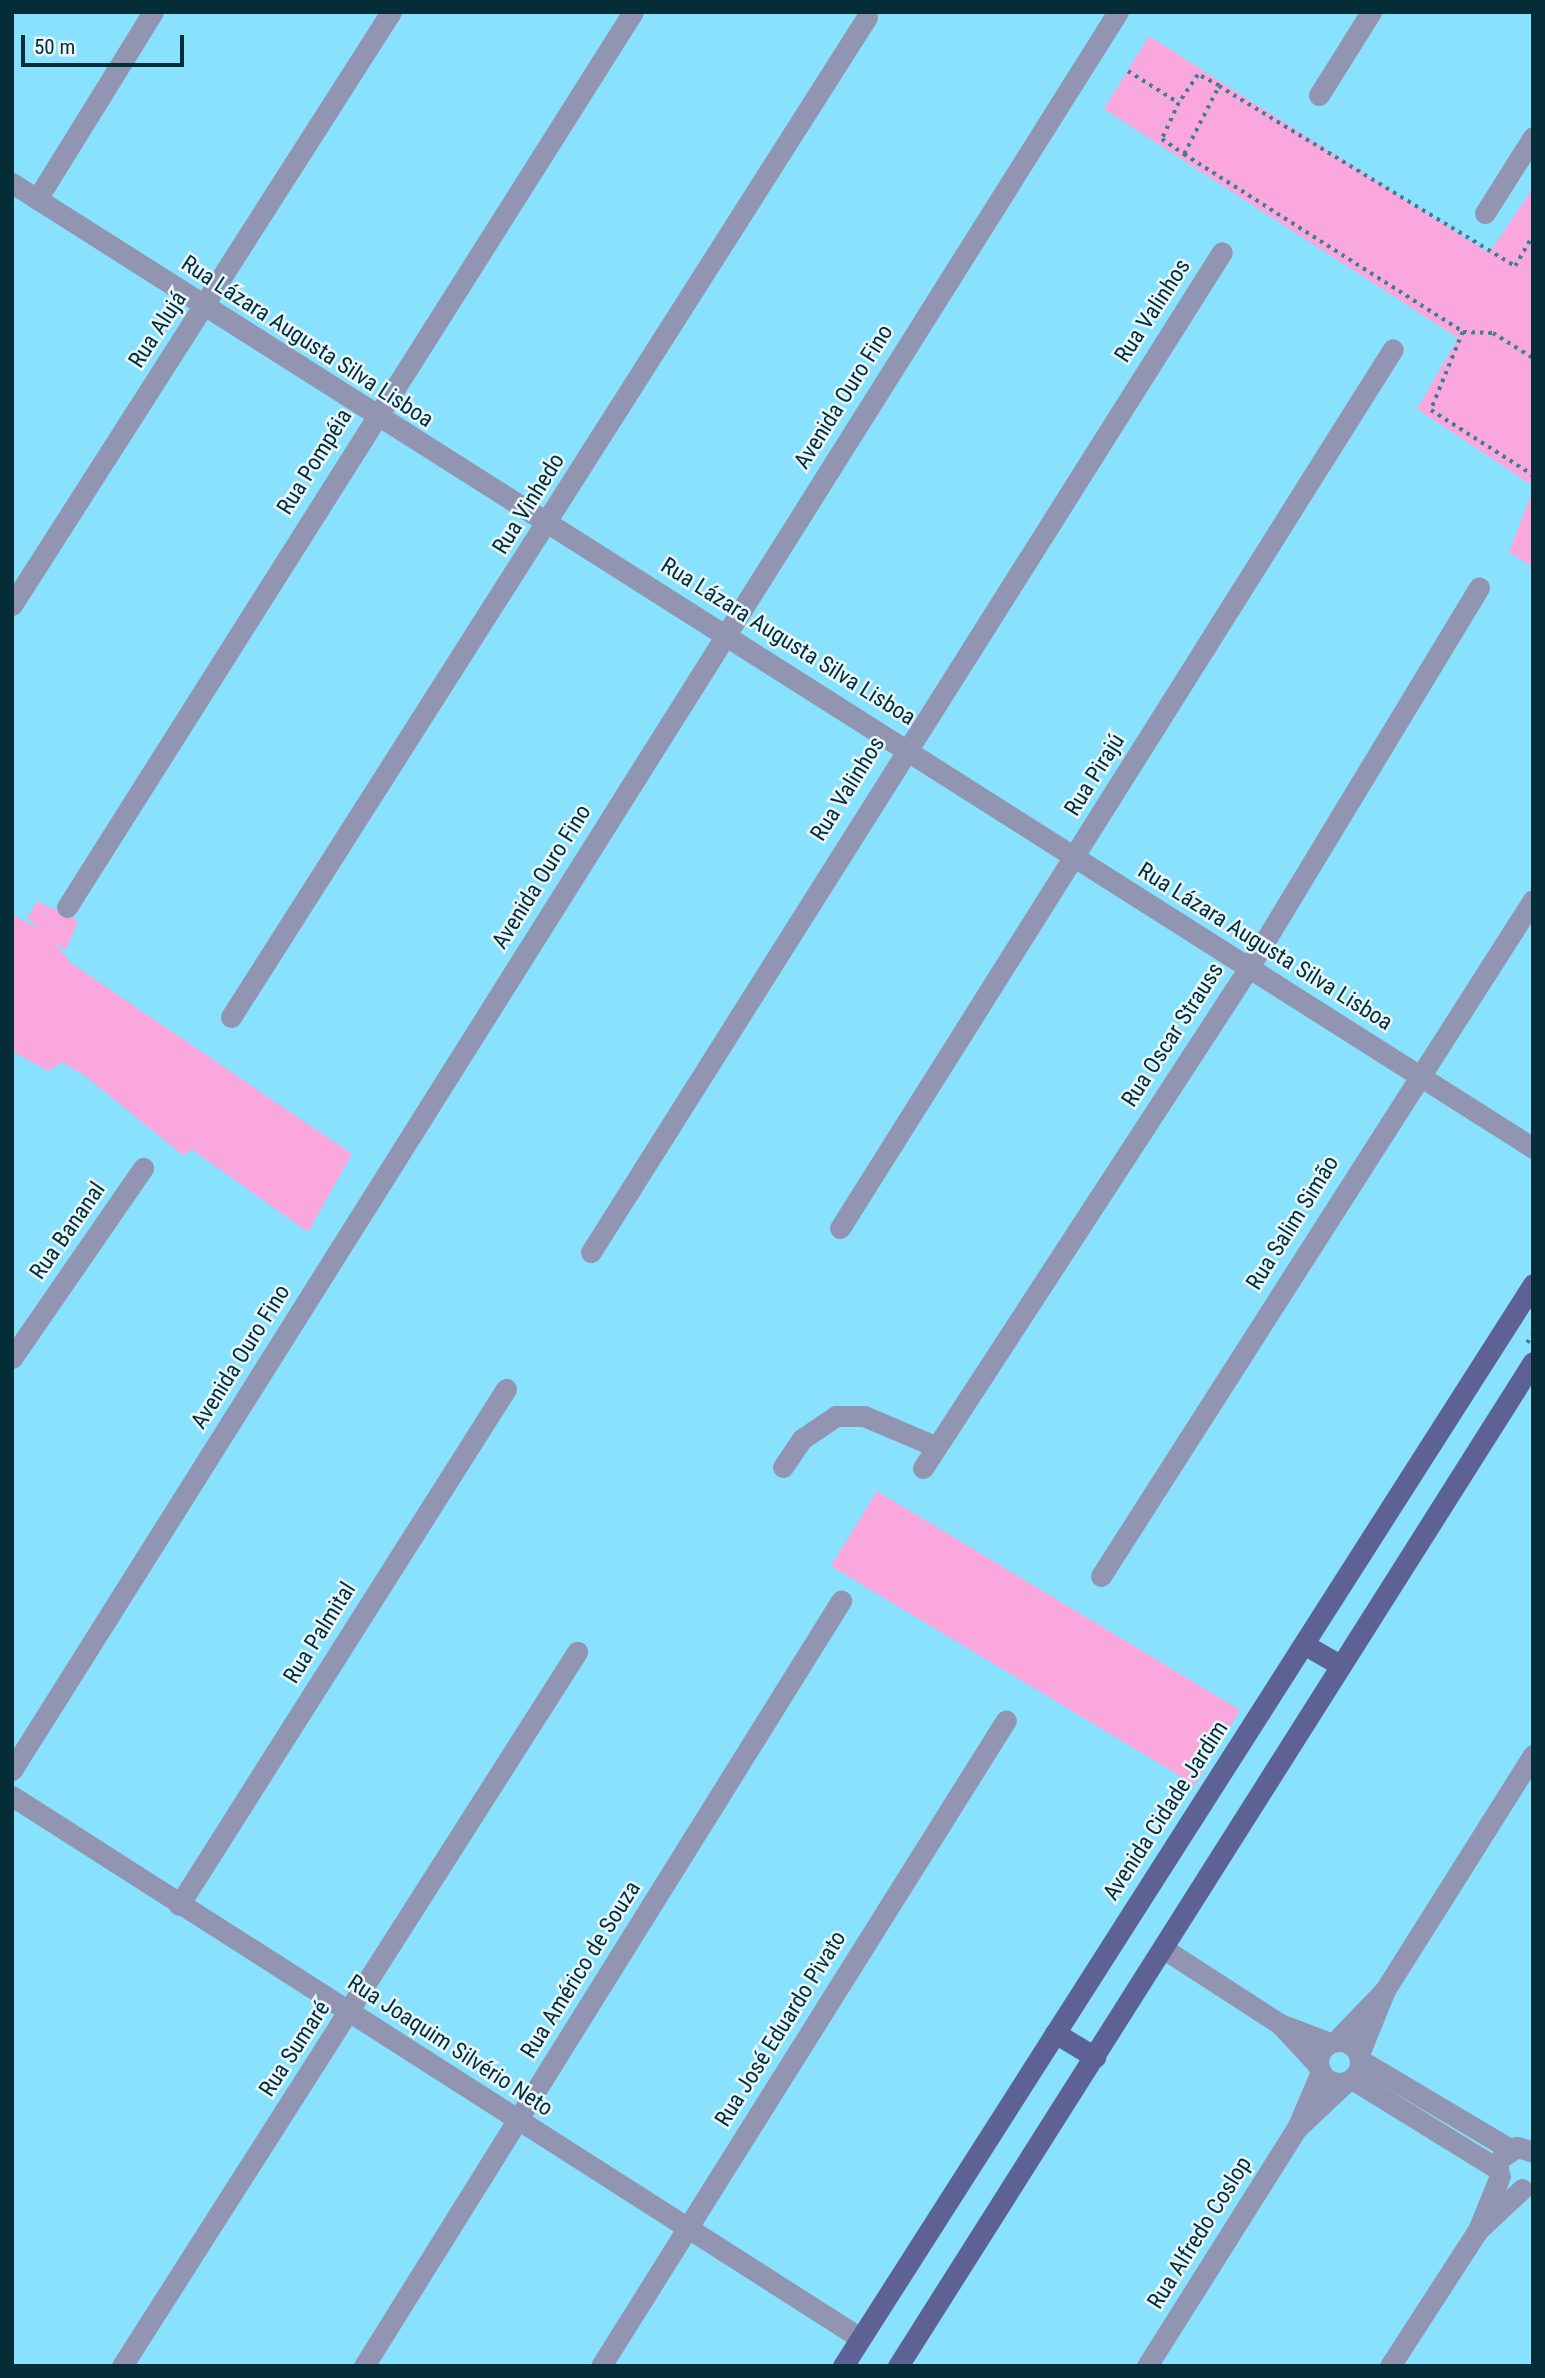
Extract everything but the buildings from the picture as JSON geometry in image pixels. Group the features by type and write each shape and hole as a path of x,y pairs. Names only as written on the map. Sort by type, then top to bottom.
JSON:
{"main road":[{"name":"Avenida Cidade Jardim","path":"843,2366 1055,2033 1307,1646 1533,1283"},
{"path":"900,2365 1533,1362"},
{"path":"1307,1646 1341,1666"},
{"path":"1055,2033 1095,2057"}],"street":[{"path":"37,199 153,12"},
{"name":"Rua Alujá","path":"12,604 391,12"},
{"name":"Rua Pompéia","path":"67,907 633,12"},
{"name":"Avenida Ouro Fino","path":"12,1770 1118,12"},
{"path":"1319,94 1371,12"},
{"name":"Rua Vinhedo","path":"231,1017 548,523 867,18"},
{"path":"1485,213 1533,137"},
{"name":"Rua Lázara Augusta Silva Lisboa","path":"12,183 374,418 726,633 1248,969 1533,1148"},
{"name":"Rua Valinhos","path":"592,1252 905,747 1222,252"},
{"name":"Rua Pirajú","path":"840,1228 1394,349"},
{"name":"Rua Oscar Strauss","path":"923,1468 1248,969 1479,588"},
{"name":"Rua Salim Simão","path":"1101,1576 1418,1074 1533,900"},
{"name":"Rua Bananal","path":"12,1358 143,1168"},
{"name":"Rua Palmital","path":"179,1905 506,1389"},
{"path":"783,1467 802,1439 836,1416 864,1416 937,1447"},
{"name":"Rua Américo de Souza","path":"364,2366 841,1601"},
{"name":"Rua Sumaré","path":"122,2366 577,1652"},
{"name":"Rua José Eduardo Pivato","path":"601,2366 1006,1720"},
{"name":"Rua Alfredo Coslop","path":"1297,2127 1354,2068 1385,1990 1533,1755"},
{"name":"Rua Joaquim Silvério Neto","path":"12,1796 517,2122 860,2338"},
{"path":"1164,1949 1280,2024 1333,2042 1354,2068 1465,2136 1499,2172 1529,2188 1478,2230"},
{"name":"Rua Alfredo Coslop","path":"1147,2366 1297,2127 1333,2042 1385,1990"},
{"path":"1280,2024 1320,2069 1354,2068"},
{"path":"1390,2366 1478,2230 1499,2172 1533,2132"},
{"path":"1465,2136 1520,2149"}],"path":[{"path":"1128,71 1179,103"},
{"path":"1533,235 1515,266 1198,75 1179,103 1162,139 1463,332 1493,333 1533,358"},
{"path":"1184,154 1219,86"},
{"path":"1463,332 1431,410 1533,475"}],"shaded area":[{"path":"1149,36 1489,253 1533,188 1533,486 1417,409 1458,338 1104,109"},
{"path":"1533,490 1533,567 1509,552"},
{"path":"37,901 78,921 66,950 54,942 71,963 352,1154 308,1232 191,1149 184,1156 85,1076 62,1062 48,1071 12,1051 12,914 40,930 27,918"},
{"path":"877,1491 1240,1710 1195,1785 831,1566"}]}
